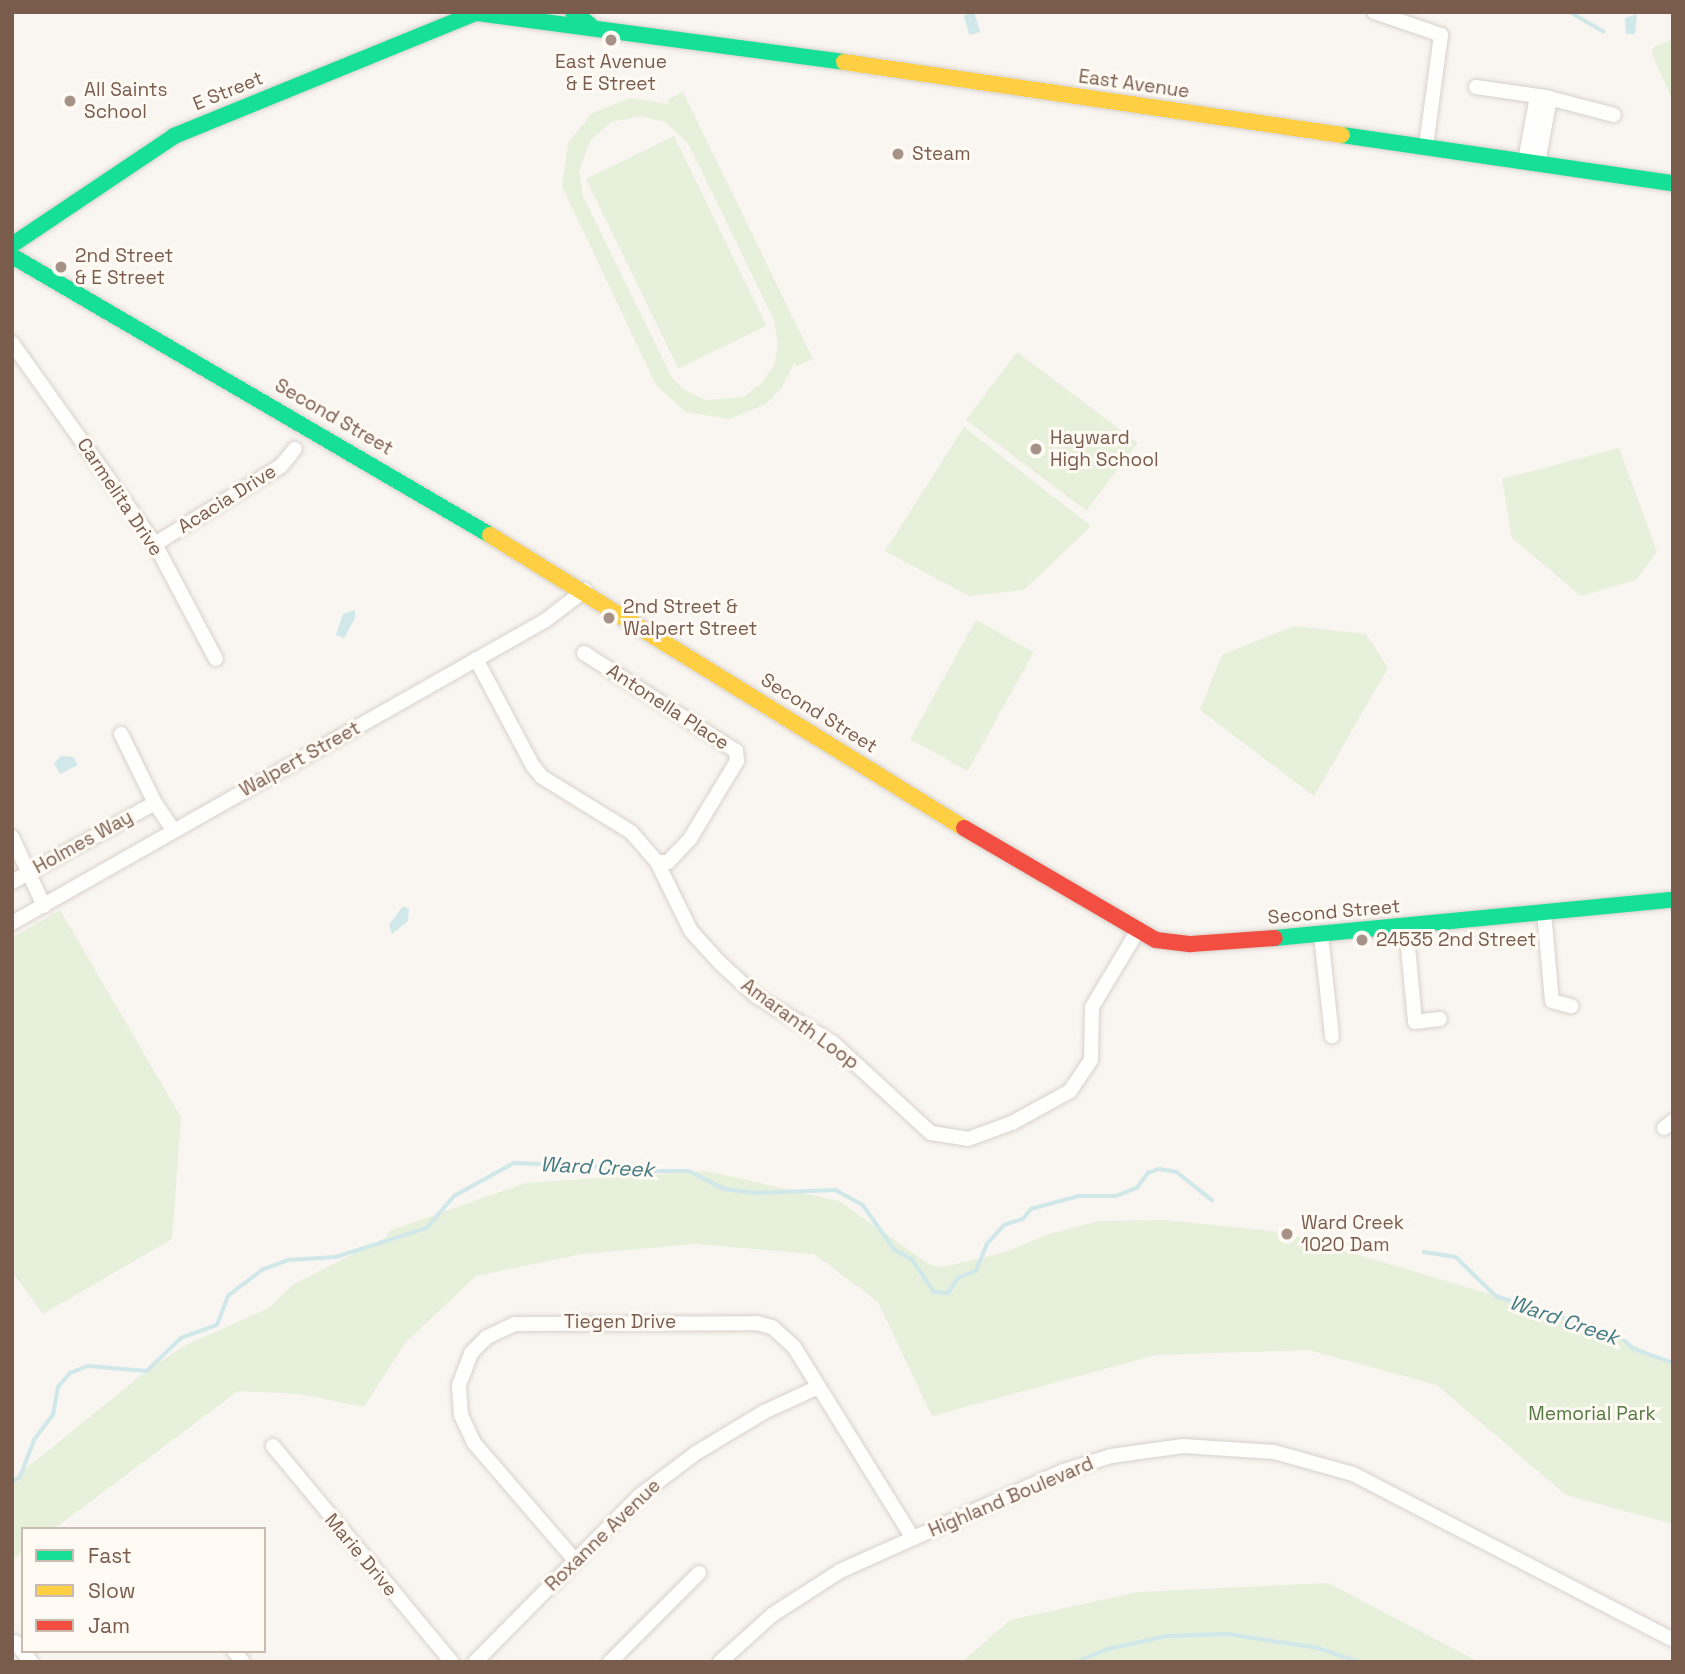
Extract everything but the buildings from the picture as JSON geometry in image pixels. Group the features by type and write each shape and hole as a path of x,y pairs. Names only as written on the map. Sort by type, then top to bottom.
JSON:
{"street":[{"path":"533,12 545,24"},
{"path":"1374,12 1441,35 1426,146"},
{"name":"East Avenue","path":"478,13 579,29 580,16 1673,183"},
{"name":"E Street","path":"12,245 174,135 478,13"},
{"path":"1476,87 1543,97 1614,115"},
{"path":"1531,162 1543,97"},
{"name":"Second Street","path":"12,256 585,590 1137,932 1156,940 1191,944 1321,935 1673,900"},
{"name":"Carmelita Drive","path":"12,343 155,544 216,659"},
{"name":"Acacia Drive","path":"155,544 281,466 295,449"},
{"name":"Walpert Street","path":"12,923 546,620 585,590"},
{"name":"Antonella Place","path":"584,653 728,742 736,751 737,761 691,839 668,862 657,862"},
{"name":"Amaranth Loop","path":"476,659 542,777 631,832 657,862 691,930 720,963 756,996 833,1043 932,1133 949,1139 968,1139 1012,1123 1070,1090 1091,1060 1091,1007 1137,932"},
{"path":"121,734 155,803 173,830"},
{"name":"Holmes Way","path":"12,882 155,803"},
{"path":"12,837 44,906"},
{"path":"1544,912 1552,1001 1571,1006"},
{"path":"1406,926 1415,1022 1440,1019"},
{"path":"1321,935 1332,1037"},
{"name":"Tiegen Drive","path":"573,1558 474,1443 463,1423 458,1396 461,1375 471,1353 487,1337 515,1324 536,1321 764,1324 789,1340 913,1538"},
{"name":"Roxanne Avenue","path":"475,1662 573,1558 639,1496 696,1453 764,1412 818,1387"},
{"name":"Marie Drive","path":"273,1446 452,1662"},
{"name":"Highland Boulevard","path":"720,1662 772,1615 821,1582 913,1538 1040,1480 1111,1456 1183,1446 1254,1448 1306,1458 1381,1486 1673,1640"},
{"path":"610,1662 699,1573"},
{"path":"15,1642 21,1650"}],"green space":[{"path":"1673,39 1673,101 1652,54 1654,47"},
{"path":"683,92 813,359 797,366 794,363 782,387 766,404 729,419 686,412 656,385 562,186 568,143 592,113 631,98 669,104 667,100","holes":["640,116 665,122 688,143 774,320 778,345 774,365 762,383 743,397 706,400 684,390 672,378 583,196 579,171 590,141 611,122"]},
{"path":"674,136 766,326 678,369 586,179"},
{"path":"1017,352 1138,443 1086,511 966,420"},
{"path":"964,427 1091,526 1024,590 969,596 885,551"},
{"path":"1619,448 1657,552 1636,580 1581,596 1512,538 1502,479"},
{"path":"976,620 1034,652 968,771 910,739"},
{"path":"1294,626 1366,634 1388,668 1314,796 1200,710 1222,655"},
{"path":"60,910 181,1117 172,1239 43,1314 12,1272 12,938"},
{"name":"Memorial Park","path":"706,1171 839,1201 930,1265 943,1267 1006,1252 1046,1235 1099,1221 1164,1220 1281,1232 1577,1320 1673,1363 1673,1524 1566,1495 1437,1385 1308,1350 1156,1355 932,1416 878,1302 814,1254 695,1244 582,1254 476,1276 405,1343 364,1407 300,1394 238,1391 57,1527 21,1527 21,1553 12,1560 12,1480 149,1369 186,1345 269,1308 294,1284 387,1237 389,1231 526,1183"},
{"path":"1328,1583 1479,1662 962,1662 1010,1620 1138,1592"}],"water":[{"path":"974,12 980,32 970,35 963,15"},
{"path":"1637,14 1635,34 1626,34 1625,18"},
{"path":"355,610 355,618 344,638 336,635 343,614"},
{"path":"61,756 73,757 78,765 60,774 54,763"},
{"path":"403,906 409,909 408,921 392,934 389,925"}],"waterway":[{"path":"1570,12 1604,32"},
{"name":"Ward Creek","path":"12,1482 20,1477 34,1440 53,1415 58,1387 70,1373 88,1366 147,1371 181,1338 217,1325 228,1296 262,1270 288,1260 336,1257 427,1228 454,1196 514,1163 594,1166 613,1171 689,1171 724,1189 756,1193 836,1190 863,1205 895,1250 912,1259 934,1292 948,1293 958,1278 976,1271 987,1244 1004,1225 1023,1219 1031,1209 1079,1196 1116,1196 1137,1188 1148,1173 1159,1169 1177,1172 1212,1200"},
{"name":"Ward Creek","path":"1424,1252 1456,1257 1496,1296 1620,1336 1634,1349 1673,1363"},
{"path":"1076,1662 1108,1649 1167,1636 1228,1634 1318,1648 1360,1662"}],"traffic: fast":[{"path":"12,245 174,136 478,12"},
{"path":"573,12 590,25"},
{"path":"477,13 844,62"},
{"path":"1342,135 1673,183"},
{"path":"12,256 490,535"},
{"path":"1275,938 1673,900"}],"traffic: slow":[{"path":"844,62 1342,135"},
{"path":"490,535 964,828"}],"traffic: jam":[{"path":"964,828 1156,940 1191,944 1275,938"}],"place":[{"name":"East Avenue & E Street","path":"611,40"},
{"name":"All Saints School","path":"70,101"},
{"name":"Steam","path":"898,154"},
{"name":"2nd Street & E Street","path":"61,267"},
{"name":"Hayward High School","path":"1036,449"},
{"name":"2nd Street & Walpert Street","path":"609,618"},
{"name":"24535 2nd Street","path":"1362,940"},
{"name":"Ward Creek 1020 Dam","path":"1287,1234"}]}
